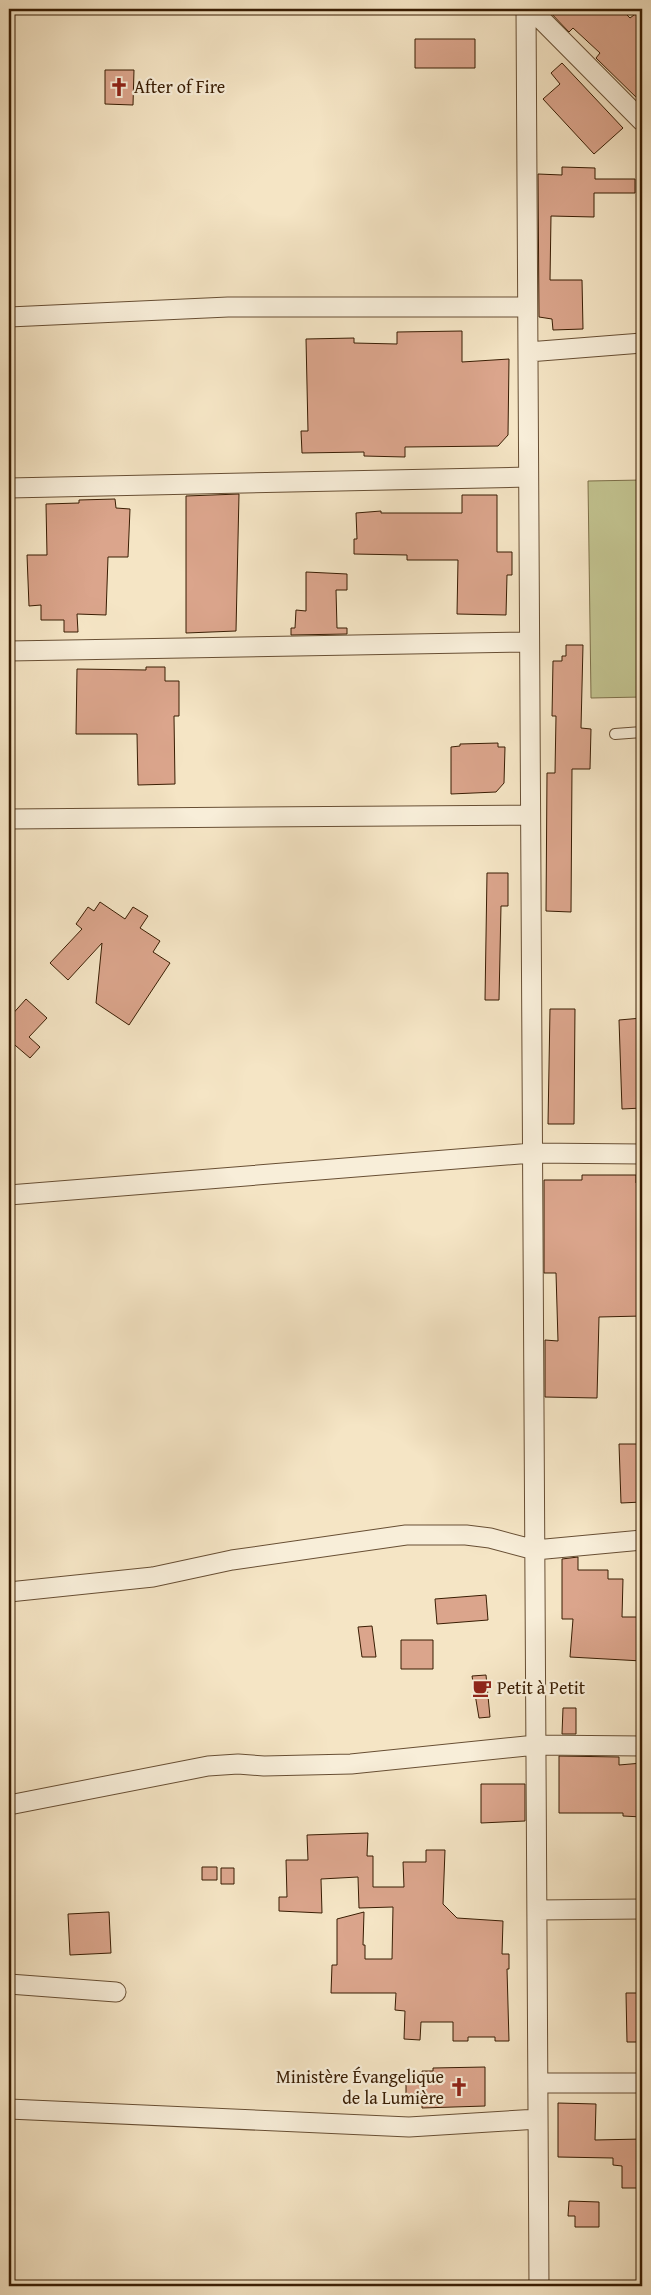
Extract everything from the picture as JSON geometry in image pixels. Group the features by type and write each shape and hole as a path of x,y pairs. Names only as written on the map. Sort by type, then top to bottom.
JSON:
{"street":[{"path":"526,9 539,2286"},
{"path":"532,9 642,121"},
{"path":"9,317 228,307 527,308"},
{"path":"528,352 642,343"},
{"path":"9,488 528,477"},
{"path":"9,651 529,642"},
{"path":"9,819 530,815"},
{"path":"9,1195 532,1153 642,1154"},
{"path":"9,1592 153,1577 232,1560 406,1535 466,1535 490,1538 535,1550 642,1540"},
{"path":"9,1806 208,1766 238,1764 264,1766 351,1764 536,1745 642,1746"},
{"path":"537,1910 642,1909"},
{"path":"9,1984 116,1992"},
{"path":"538,2082 642,2082"},
{"path":"9,2109 409,2127 538,2119"}],"lane":[{"path":"615,734 642,732"}],"green space":[{"path":"642,480 642,697 591,698 588,481"}],"building":[{"path":"547,9 621,9 630,18 642,9 642,103 596,58 600,53 573,28 569,32"},
{"path":"415,39 475,39 475,68 415,68"},
{"path":"562,63 623,128 594,154 543,99 560,84 551,73"},
{"name":"After of Fire","path":"105,70 134,70 133,105 105,104"},
{"path":"562,167 595,168 595,179 635,179 635,193 594,193 594,217 551,216 550,280 582,280 583,329 553,330 552,319 539,317 538,174 562,175"},
{"path":"462,331 462,362 509,359 508,435 498,446 405,447 405,457 364,456 364,452 302,453 301,431 308,431 306,339 354,338 354,343 397,344 397,332"},
{"path":"239,494 236,631 186,633 186,496"},
{"path":"462,495 497,495 497,552 512,552 512,575 507,575 506,615 457,614 458,560 407,560 407,555 354,554 354,539 357,539 356,513 381,511 381,513 462,513"},
{"path":"115,499 116,508 130,509 128,557 108,557 106,615 77,614 78,632 64,632 64,620 41,620 41,605 29,606 27,555 47,555 46,504 79,503 79,500"},
{"path":"306,572 347,574 347,590 336,590 337,628 347,628 347,634 291,635 291,628 295,628 296,610 306,611"},
{"path":"566,645 583,645 581,728 591,729 590,769 572,769 571,912 546,911 547,773 555,773 556,716 552,716 553,661 562,661 562,656 566,656"},
{"path":"146,667 165,667 165,681 179,681 179,716 174,716 175,784 138,785 137,734 76,734 77,669 146,670"},
{"path":"498,743 498,747 505,747 504,783 496,792 451,794 451,747 460,746 460,744"},
{"path":"487,873 508,873 508,906 501,906 499,1000 485,1000"},
{"path":"100,902 125,919 133,907 148,916 140,928 160,941 153,952 170,963 129,1025 96,1003 102,943 68,980 50,963 82,929 76,924 88,907 94,911"},
{"path":"26,999 47,1018 29,1037 40,1047 30,1058 9,1040 9,1018"},
{"path":"550,1009 575,1009 574,1124 548,1124"},
{"path":"642,1018 642,1108 622,1109 619,1020"},
{"path":"582,1175 636,1175 636,1183 642,1182 642,1316 599,1317 597,1398 545,1397 545,1340 558,1341 556,1273 544,1273 544,1180 582,1180"},
{"path":"619,1444 642,1444 642,1502 621,1503"},
{"path":"578,1557 578,1570 608,1570 608,1579 623,1579 622,1617 642,1617 642,1661 570,1657 573,1619 562,1619 562,1559"},
{"path":"486,1595 488,1620 437,1624 435,1599"},
{"path":"372,1626 376,1657 362,1657 358,1627"},
{"path":"401,1640 433,1640 433,1669 401,1669"},
{"path":"486,1675 490,1717 479,1718 472,1676"},
{"path":"563,1708 576,1708 576,1734 562,1734"},
{"path":"559,1756 619,1757 619,1765 642,1763 642,1817 623,1816 623,1813 559,1813"},
{"path":"481,1784 525,1784 525,1821 481,1823"},
{"path":"368,1833 367,1856 373,1856 373,1887 404,1887 403,1862 426,1862 426,1850 445,1850 443,1904 457,1918 503,1921 502,1954 509,1954 509,1969 507,1969 509,2041 495,2041 495,2037 468,2037 468,2041 453,2041 453,2022 421,2022 420,2040 404,2039 405,2011 395,2010 396,1993 331,1993 332,1965 337,1965 337,1919 364,1912 363,1945 365,1945 365,1959 392,1959 393,1907 359,1908 358,1877 321,1879 322,1913 279,1911 279,1897 287,1897 286,1860 308,1860 307,1835"},
{"path":"202,1867 217,1867 217,1880 202,1880"},
{"path":"221,1868 234,1868 234,1884 221,1884"},
{"path":"109,1912 111,1953 70,1955 68,1914"},
{"path":"626,1993 642,1993 642,2042 627,2042"},
{"name":"Ministère Évangelique de la Lumière","path":"485,2067 485,2106 422,2108 422,2094 406,2094 406,2074 422,2074 422,2071 433,2071 433,2068"},
{"path":"558,2103 596,2104 595,2140 642,2139 642,2168 639,2167 639,2188 622,2188 622,2166 613,2165 613,2158 558,2157"},
{"path":"569,2201 599,2202 599,2227 575,2227 575,2216 568,2216"}],"place":[{"name":"After of Fire","path":"119,87"},
{"name":"Petit à Petit","path":"482,1688"},
{"name":"Ministère Évangelique de la Lumière","path":"459,2087"}]}
